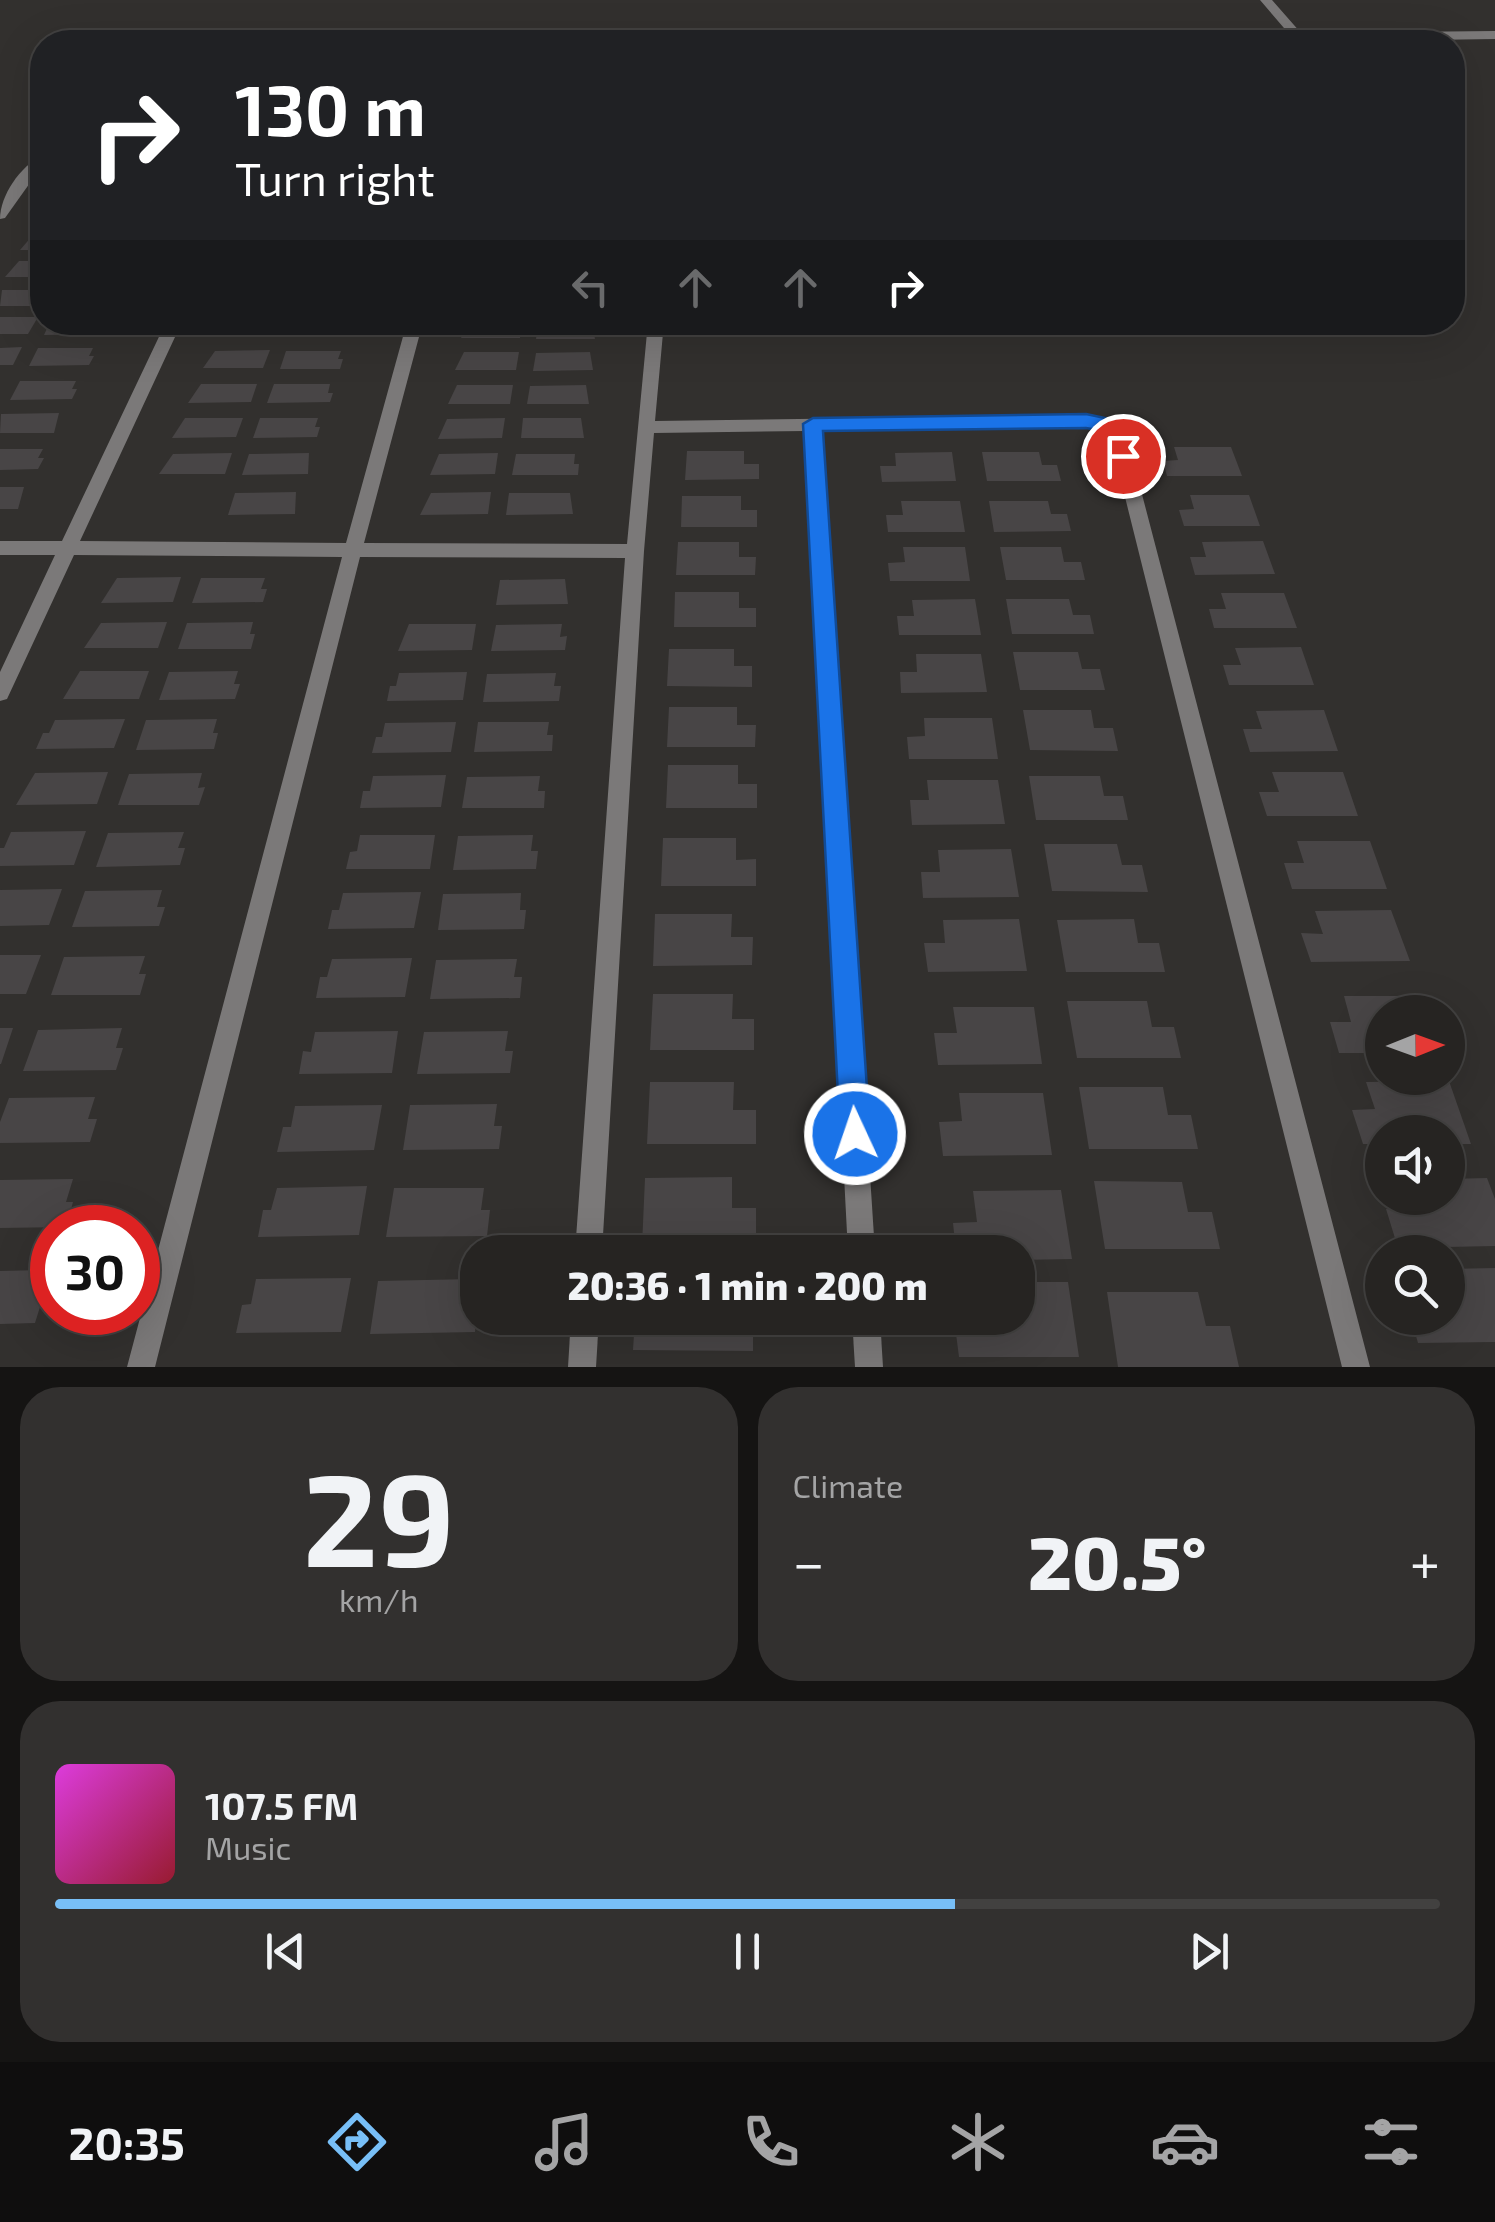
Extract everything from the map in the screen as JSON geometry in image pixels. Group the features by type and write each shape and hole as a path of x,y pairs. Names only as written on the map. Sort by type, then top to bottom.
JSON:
{"street":[{"path":"1266,0 1292,30"},
{"path":"1465,36 1495,35"},
{"path":"0,214 30,169"},
{"path":"0,693 168,335"},
{"path":"141,1367 353,548 412,335"},
{"path":"591,1235 635,550 655,335"},
{"path":"646,426 1086,421 1103,424 1123,456 1356,1367"},
{"path":"813,424 861,1235"},
{"path":"0,548 635,550"},
{"path":"582,1367 584,1335"},
{"path":"867,1335 869,1367"}],"building":[{"path":"19,261 30,261 30,277 5,277"},
{"path":"2,290 30,290 30,306 0,306"},
{"path":"0,317 30,317 28,334 0,334"},
{"path":"215,335 274,335 273,337"},
{"path":"290,335 349,335 348,337"},
{"path":"462,335 520,335 520,338 461,338"},
{"path":"536,335 594,335 595,339 536,339"},
{"path":"22,347 13,365 0,365 0,348"},
{"path":"38,348 93,348 89,356 94,356 89,365 29,366"},
{"path":"270,350 263,368 203,368 215,351"},
{"path":"286,351 341,351 338,359 343,359 340,369 280,369"},
{"path":"464,352 519,352 516,370 455,370"},
{"path":"590,352 593,370 533,371 536,353"},
{"path":"20,381 76,381 72,389 77,389 72,399 10,400"},
{"path":"201,384 257,384 251,402 188,403"},
{"path":"274,384 330,384 328,393 333,393 330,402 267,403"},
{"path":"457,385 513,385 510,404 448,404"},
{"path":"586,385 589,404 527,404 530,386"},
{"path":"59,413 54,433 0,433 1,414"},
{"path":"185,418 243,418 236,437 172,438"},
{"path":"260,418 318,418 315,427 320,427 317,437 253,438"},
{"path":"505,418 502,438 438,439 447,419"},
{"path":"523,418 581,418 584,438 521,438"},
{"path":"1174,447 1231,447 1242,476 1167,476 1163,461 1178,460"},
{"path":"0,449 43,449 38,458 44,458 38,469 0,470"},
{"path":"687,451 744,451 744,464 759,464 759,479 685,480"},
{"path":"952,452 956,481 882,482 880,466 896,466 895,453"},
{"path":"982,452 1039,452 1042,465 1057,465 1061,481 987,481"},
{"path":"232,453 225,474 159,474 173,454"},
{"path":"309,453 308,474 242,475 249,454"},
{"path":"498,453 495,474 430,475 439,454"},
{"path":"516,454 575,454 578,475 512,475"},
{"path":"0,487 24,487 18,509 0,509"},
{"path":"296,492 295,514 228,515 235,493"},
{"path":"491,492 488,514 420,515 431,493"},
{"path":"509,493 570,493 573,514 506,515"},
{"path":"1190,495 1249,495 1260,526 1184,526 1179,510 1194,509"},
{"path":"682,496 741,496 741,510 757,510 757,527 681,527"},
{"path":"901,501 960,501 965,532 888,532 886,515 903,515"},
{"path":"989,501 1048,501 1051,514 1067,514 1071,531 994,532"},
{"path":"1263,541 1275,574 1195,575 1190,557 1206,557 1202,542"},
{"path":"678,542 739,542 739,557 756,557 755,575 676,575"},
{"path":"903,547 965,547 970,581 890,581 888,563 905,562"},
{"path":"1000,547 1061,547 1064,562 1081,562 1085,580 1006,580"},
{"path":"181,577 173,602 101,603 117,578"},
{"path":"201,578 265,578 261,589 267,589 263,602 192,603"},
{"path":"565,579 568,604 496,605 500,580"},
{"path":"675,592 739,592 739,608 756,608 756,627 674,627"},
{"path":"1221,593 1284,593 1297,628 1214,628 1209,609 1226,609"},
{"path":"975,599 981,635 899,635 897,616 914,616 912,600"},
{"path":"1006,599 1069,599 1073,615 1090,615 1094,634 1012,634"},
{"path":"167,622 158,648 84,648 101,623"},
{"path":"253,622 251,649 178,649 187,623"},
{"path":"409,624 476,624 472,650 398,651"},
{"path":"562,624 560,637 567,636 565,650 491,651 496,625"},
{"path":"1301,647 1314,685 1229,685 1223,665 1241,665 1235,648"},
{"path":"669,649 734,649 734,666 752,666 752,687 667,686"},
{"path":"1013,652 1078,652 1082,669 1100,669 1105,690 1020,690"},
{"path":"916,654 981,654 987,692 901,693 900,672 917,672"},
{"path":"80,671 149,671 139,699 63,699"},
{"path":"238,671 234,684 240,684 235,699 159,700 169,672"},
{"path":"467,672 463,700 387,701 390,686 396,686 399,673"},
{"path":"556,673 554,686 561,686 559,701 483,702 487,674"},
{"path":"669,707 737,707 737,725 756,725 755,747 667,747"},
{"path":"1023,710 1091,710 1094,728 1113,728 1118,751 1030,750"},
{"path":"1324,710 1338,751 1250,752 1243,729 1262,729 1256,711"},
{"path":"924,718 992,718 998,759 909,759 907,737 925,736"},
{"path":"125,719 114,748 36,749 55,720"},
{"path":"217,719 214,749 136,750 146,720"},
{"path":"456,722 451,752 372,753 385,723"},
{"path":"478,722 549,722 547,735 553,735 552,751 474,752"},
{"path":"668,765 738,765 738,784 757,784 757,808 666,808"},
{"path":"108,772 97,804 16,805 35,773"},
{"path":"1272,772 1343,772 1358,816 1267,816 1259,792 1279,792"},
{"path":"202,773 198,788 205,787 199,805 118,805 129,774"},
{"path":"446,775 441,807 360,808 363,791 370,791 373,776"},
{"path":"540,776 538,791 545,791 544,808 462,808 467,777"},
{"path":"1029,776 1100,776 1104,796 1123,796 1128,820 1036,820"},
{"path":"927,780 998,780 1005,824 912,825 910,800 929,800"},
{"path":"86,831 74,865 0,866 0,848 4,848 11,832"},
{"path":"184,832 178,848 185,848 180,865 96,867 108,833"},
{"path":"360,835 435,835 430,869 346,869 350,852 357,851"},
{"path":"533,835 531,851 538,851 536,869 453,870 458,836"},
{"path":"663,838 736,838 736,860 756,859 756,886 661,886"},
{"path":"1297,841 1370,841 1387,889 1292,889 1284,863 1304,863"},
{"path":"1044,844 1117,844 1122,865 1142,865 1148,892 1052,891"},
{"path":"1011,849 1019,897 923,898 921,872 940,872 938,850"},
{"path":"62,889 49,925 0,926 0,890"},
{"path":"162,890 157,907 165,907 159,926 72,927 85,891"},
{"path":"421,892 414,928 328,929 332,910 339,910 343,893"},
{"path":"521,893 520,910 526,910 524,929 438,930 443,894"},
{"path":"1391,910 1410,961 1311,962 1301,933 1323,934 1315,911"},
{"path":"655,914 732,914 731,937 753,937 752,965 653,966"},
{"path":"1019,919 1027,971 928,972 924,943 945,943 943,920"},
{"path":"1134,919 1138,943 1159,943 1165,972 1066,972 1057,920"},
{"path":"0,955 41,955 26,994 0,994"},
{"path":"145,956 139,974 146,974 140,995 51,995 64,957"},
{"path":"412,958 405,997 316,998 320,977 327,977 332,959"},
{"path":"517,959 514,977 522,977 520,998 430,999 436,960"},
{"path":"653,994 733,994 732,1019 754,1019 754,1050 650,1050"},
{"path":"1344,996 1365,996 1365,1053 1339,1053 1330,1022 1351,1022"},
{"path":"1067,1001 1147,1001 1152,1027 1174,1027 1181,1058 1077,1058"},
{"path":"953,1007 1034,1007 1042,1064 938,1065 934,1033 957,1033"},
{"path":"0,1028 13,1028 1,1064 0,1064"},
{"path":"122,1028 116,1048 123,1048 116,1070 23,1071 38,1030"},
{"path":"398,1031 392,1073 299,1074 303,1051 311,1052 315,1032"},
{"path":"508,1031 505,1051 513,1051 510,1073 417,1074 424,1032"},
{"path":"650,1082 734,1082 733,1110 756,1110 756,1144 647,1144"},
{"path":"1079,1087 1163,1087 1168,1115 1191,1115 1198,1149 1089,1149"},
{"path":"959,1093 1043,1093 1052,1155 943,1156 939,1122 962,1121"},
{"path":"1370,1095 1454,1095 1461,1115 1365,1115 1363,1144 1352,1110 1375,1109"},
{"path":"95,1097 88,1119 97,1119 90,1142 0,1143 0,1122 9,1098"},
{"path":"497,1104 494,1126 502,1126 499,1149 403,1150 410,1105"},
{"path":"382,1105 374,1150 277,1152 283,1127 291,1127 295,1106"},
{"path":"732,1177 732,1208 756,1208 756,1235 642,1235 645,1178"},
{"path":"1487,1178 1495,1199 1495,1246 1465,1247 1465,1235 1394,1235 1388,1215 1465,1215 1465,1179"},
{"path":"73,1179 66,1202 73,1202 72,1205 30,1205 30,1228 0,1228 0,1180"},
{"path":"1094,1181 1182,1182 1188,1212 1212,1212 1220,1249 1105,1249"},
{"path":"367,1186 359,1235 258,1237 263,1210 271,1210 277,1188"},
{"path":"394,1188 484,1188 481,1210 490,1210 487,1235 386,1237"},
{"path":"1061,1190 1072,1259 1035,1260 1035,1235 954,1235 953,1223 977,1222 973,1191"},
{"path":"1495,1268 1495,1342 1418,1343 1416,1335 1465,1335 1465,1269"},
{"path":"30,1270 30,1323 0,1324 0,1271"},
{"path":"351,1278 341,1332 236,1333 242,1305 251,1304 256,1279"},
{"path":"460,1279 460,1332 370,1334 378,1281"},
{"path":"1035,1282 1068,1282 1079,1357 959,1357 956,1335 1035,1335"},
{"path":"1107,1292 1198,1292 1206,1326 1230,1326 1239,1367 1118,1367"},
{"path":"634,1335 753,1335 753,1351 633,1350"}],"route":[{"path":"855,1134 813,424 1086,421 1103,424 1123,456"}]}
